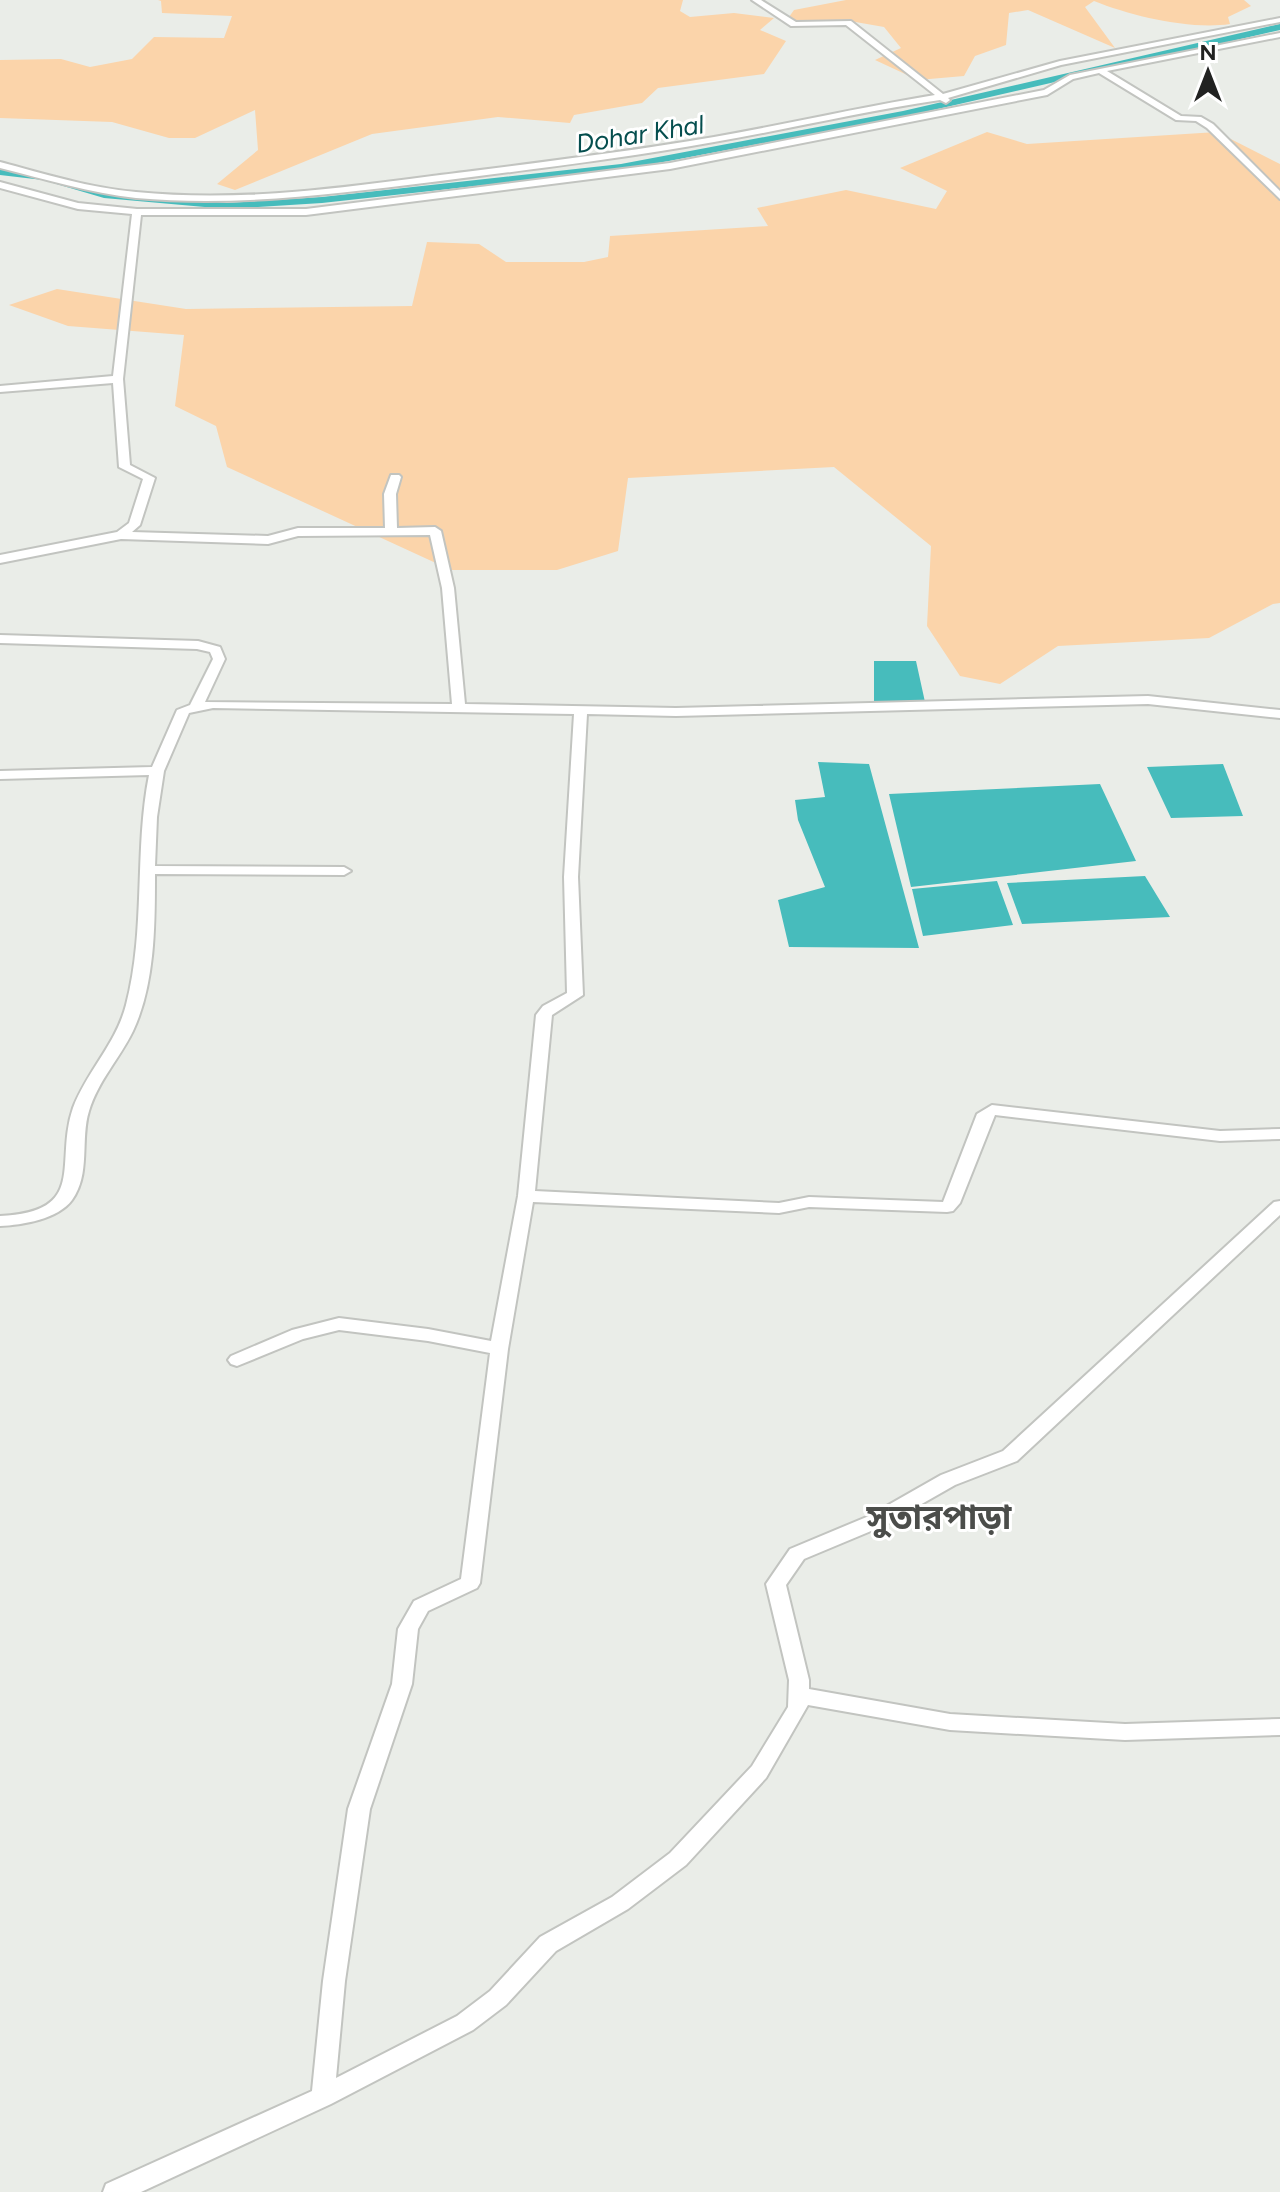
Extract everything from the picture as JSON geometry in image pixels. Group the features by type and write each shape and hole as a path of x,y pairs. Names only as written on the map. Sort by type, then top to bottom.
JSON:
{"street":[{"path":"756,0 789,22 848,23 942,98 960,108"},
{"path":"0,185 78,206 137,212 306,212 856,110 942,98 1060,63 1280,20"},
{"path":"0,165 123,193 249,199 670,166 1047,92 1070,77 1280,35"},
{"path":"1100,70 1179,118 1198,119 1210,126 1280,196"},
{"path":"121,535 134,525 149,478 125,467 118,379 137,212"},
{"path":"0,389 118,379"},
{"path":"391,529 390,494 395,477"},
{"path":"0,559 121,535 268,540 298,532 430,529 436,533 455,635 459,707"},
{"path":"0,639 198,645 216,650 219,659 196,706"},
{"path":"0,1221 14,1221 50,1210 67,1199 73,1180 78,1119 105,1062 127,1028 143,957 149,804 157,771 184,710 213,704 676,712 1148,700 1280,714"},
{"path":"323,2097 334,1981 359,1809 402,1684 408,1629 421,1606 470,1583 499,1349 526,1196 544,1015 548,1009 571,1000 575,995 571,877 581,711"},
{"path":"0,775 157,771"},
{"path":"148,870 344,871"},
{"path":"526,1196 779,1208 809,1202 947,1207 952,1203 985,1114 992,1110 1220,1136 1280,1134"},
{"path":"115,2192 323,2097 465,2023 498,1998 548,1944 620,1903 678,1859 759,1772 798,1708 799,1680 776,1584 797,1554 876,1521 948,1480 1010,1456 1280,1206"},
{"path":"237,1360 298,1334 339,1324 428,1335 499,1349"},
{"path":"798,1695 950,1722 1125,1732 1280,1727"}],"shaded area":[{"path":"158,0 683,0 680,11 690,17 734,13 774,18 760,30 786,41 764,74 658,88 642,103 574,115 570,123 498,117 372,134 235,190 217,184 258,150 255,110 195,138 169,138 112,122 0,118 0,60 61,59 90,67 132,59 154,37 224,38 232,16 162,13 161,1"},
{"path":"846,0 1244,0 1251,6 1228,17 1230,24 1197,25 1125,12 1094,1 1085,7 1115,48 1028,10 1009,13 1006,45 975,56 964,76 918,80 875,60 901,48 884,27 844,20 799,23 789,17 794,10"},
{"path":"987,132 1027,144 1217,132 1280,164 1280,603 1209,638 1058,646 1000,684 960,676 927,626 931,546 834,467 628,478 618,551 557,570 451,570 227,467 216,426 175,406 184,335 68,326 9,305 57,289 186,309 412,306 427,242 479,244 506,262 584,262 608,257 610,236 768,226 757,208 846,190 936,209 947,191 900,168"}],"water":[{"path":"874,661 916,661 925,702 874,706"},
{"path":"818,762 869,764 919,948 789,947 778,900 825,887 798,820 795,800 825,797"},
{"path":"1223,764 1243,816 1171,818 1147,767"},
{"path":"1100,784 1136,861 911,887 889,794"},
{"path":"1145,876 1170,917 1022,924 1007,883"},
{"path":"997,881 1013,925 923,936 912,889"}],"waterway":[{"name":"Dohar Khal","path":"0,172 44,177 104,195 227,206 322,200 621,167 903,114 1280,27"}],"district":[{"name":"সুতারপাড়া","path":"939,1517"}]}
